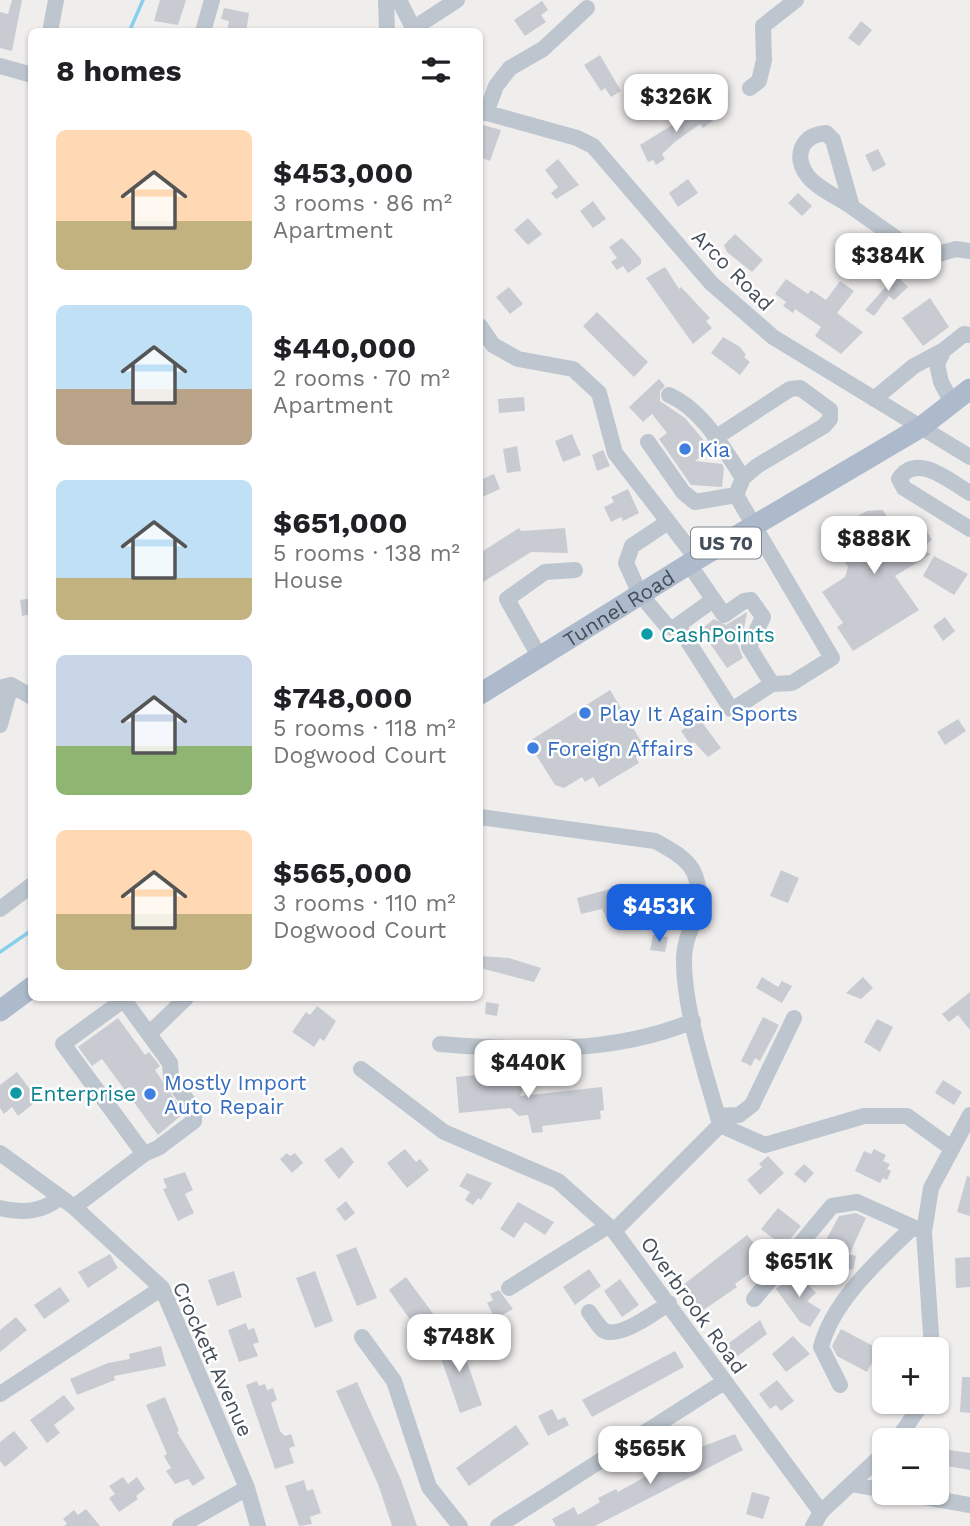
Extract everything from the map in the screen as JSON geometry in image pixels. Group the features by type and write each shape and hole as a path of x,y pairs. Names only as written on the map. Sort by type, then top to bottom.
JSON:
{"main road":[{"name":"Tunnel Road","path":"483,692 640,594 921,427 970,389"},
{"path":"0,1011 28,990"}],"street":[{"path":"51,28 56,0"},
{"path":"204,28 212,0"},
{"path":"386,0 387,28"},
{"path":"399,0 413,28"},
{"path":"417,28 457,0"},
{"path":"750,88 759,81 764,60 763,26 796,0"},
{"path":"483,112 496,86 510,68 542,49 587,8"},
{"path":"0,66 28,74"},
{"name":"Arco Road","path":"483,112 577,138 593,146 711,283 747,317 773,337 969,455"},
{"path":"852,207 924,258 956,249 970,251"},
{"path":"483,330 493,345 518,359 573,369 599,393 615,453 668,522 713,600 724,615 744,601 751,600 762,617 749,647 772,684"},
{"path":"874,399 914,366 944,350 964,334 970,335"},
{"path":"944,350 937,364 941,382 952,403"},
{"path":"715,438 790,388 800,388 830,410 830,419 824,426 757,466 743,478 736,495"},
{"path":"669,395 684,401 715,438 743,478"},
{"path":"648,442 683,492 695,502 736,495"},
{"path":"970,493 928,469 915,466 905,470 899,479 904,488 970,529"},
{"path":"668,522 627,552 626,563 640,594 666,625 682,632 731,709 772,684 792,683 832,659 736,495"},
{"path":"539,656 507,598 545,572 575,570"},
{"path":"674,628 713,600"},
{"path":"0,725 5,687 28,696"},
{"path":"483,817 655,841 676,852 694,872 702,901 684,956 693,1021 719,1121 765,1145 864,1116 907,1116 950,1147"},
{"path":"0,909 28,888"},
{"path":"121,1001 64,1044 144,1154"},
{"path":"75,1207 144,1154 158,1148 194,1121 194,1111 171,1078 170,1063 127,1001"},
{"path":"149,1034 183,1001"},
{"path":"719,1121 739,1115 752,1104 794,1018"},
{"path":"440,1044 513,1050 601,1045 668,1031 693,1021"},
{"path":"360,1069 443,1132 558,1181 611,1228 509,1289"},
{"path":"931,1337 919,1229 931,1188 950,1147 970,1115"},
{"name":"Overbrook Road","path":"719,1121 611,1228 669,1303 817,1519"},
{"name":"Crockett Avenue","path":"0,1153 75,1207 162,1288 247,1488 258,1526"},
{"path":"0,1208 25,1212 40,1209 60,1197"},
{"path":"754,1299 832,1206 857,1202 919,1229"},
{"path":"840,1385 821,1347 825,1333 865,1273 919,1229"},
{"path":"0,1394 162,1288"},
{"path":"589,1312 604,1330 614,1333 669,1303"},
{"path":"362,1337 394,1381 429,1487 460,1526"},
{"path":"498,1526 724,1382"},
{"path":"817,1519 872,1464"},
{"path":"851,1484 872,1488"},
{"path":"180,1526 247,1488"},
{"path":"949,1501 970,1505"}],"building":[{"path":"12,0 22,0 12,51 0,48 0,12 8,14"},
{"path":"160,0 186,0 178,25 154,21"},
{"path":"542,1 548,10 541,15 546,22 525,36 514,20"},
{"path":"224,8 249,13 247,28 228,28 229,21 221,19"},
{"path":"861,21 872,30 859,46 848,38"},
{"path":"600,55 621,91 611,97 605,88 601,91 584,65"},
{"path":"646,100 654,111 640,121 632,109"},
{"path":"706,104 716,118 703,128 700,124 676,141 662,154 665,159 656,165 653,160 648,162 640,145"},
{"path":"483,125 501,130 490,161 483,158"},
{"path":"878,149 886,165 873,172 865,155"},
{"path":"558,159 579,185 556,199 551,193 558,187 545,170"},
{"path":"688,179 698,193 678,207 669,193"},
{"path":"798,193 812,206 802,216 788,203"},
{"path":"593,201 606,219 593,228 580,211"},
{"path":"528,218 542,234 528,245 514,230"},
{"path":"735,234 763,260 752,272 727,252 724,245"},
{"path":"622,238 641,259 641,264 628,273 623,266 617,270 611,262 617,258 609,247"},
{"path":"858,247 878,253 872,273 852,267"},
{"path":"665,267 679,289 681,287 710,318 706,321 712,328 693,344 646,278"},
{"path":"901,270 906,274 901,280 908,287 894,300 889,296 874,316 865,310"},
{"path":"786,279 808,294 811,290 826,300 840,281 854,291 837,313 863,332 841,354 815,336 821,327 795,309 793,313 783,306 786,302 775,294"},
{"path":"509,287 523,304 510,314 496,297"},
{"path":"930,298 949,327 923,346 902,318"},
{"path":"597,312 648,362 634,377 583,326"},
{"path":"723,337 740,347 746,355 744,357 750,362 740,375 711,353"},
{"path":"659,379 665,386 660,391 660,401 685,418 711,449 695,461 722,464 722,487 691,485 659,439 667,433 652,414 643,422 629,407"},
{"path":"524,397 525,411 499,413 498,399"},
{"path":"572,434 581,455 563,462 555,441"},
{"path":"517,446 521,471 507,473 503,449"},
{"path":"603,450 610,466 597,471 592,455"},
{"path":"494,474 500,489 483,497 483,479"},
{"path":"628,489 639,513 623,521 621,517 611,522 604,507 614,502 611,497"},
{"path":"883,510 889,521 901,524 909,538 925,528 932,540 920,549 931,554 895,576 919,610 853,651 837,627 843,623 822,592 845,577 848,567 835,546 830,544 837,532 842,533 848,521 867,511"},
{"path":"519,528 521,531 565,528 568,553 531,552 483,582 483,551"},
{"path":"934,556 968,574 954,595 923,576"},
{"path":"28,599 28,615 22,616 20,600"},
{"path":"747,612 743,634 736,640 743,658 727,668 704,635 704,627 714,619 726,625"},
{"path":"945,617 955,631 943,641 933,626"},
{"path":"610,690 647,751 636,757 639,763 599,787 593,777 585,782 582,777 564,788 555,785 528,742"},
{"path":"699,718 721,748 708,757 694,742 690,744 681,731"},
{"path":"958,719 966,731 945,745 937,732"},
{"path":"781,870 799,878 788,903 770,896"},
{"path":"617,887 618,891 627,889 631,907 616,911 618,918 608,921 602,909 581,914 577,898"},
{"path":"653,935 668,937 665,952 650,950"},
{"path":"483,956 509,958 541,968 534,982 483,969"},
{"path":"762,977 778,987 782,981 792,986 782,1003 756,988"},
{"path":"863,977 873,988 861,999 846,993"},
{"path":"970,992 970,1030 958,1015 949,1022 942,1014"},
{"path":"486,1002 499,1004 497,1016 485,1014"},
{"path":"317,1006 336,1021 324,1041 320,1038 314,1047 292,1032 306,1012 310,1015"},
{"path":"763,1017 779,1025 760,1061 755,1058 751,1066 741,1061"},
{"name":"Mostly Import Auto Repair","path":"118,1018 145,1055 149,1052 160,1066 155,1070 184,1113 158,1135 102,1059 92,1066 78,1047"},
{"path":"877,1019 893,1027 880,1052 864,1042"},
{"path":"515,1071 525,1085 520,1096 602,1087 604,1110 600,1111 601,1119 542,1126 543,1132 532,1133 528,1115 519,1116 510,1108 459,1113 456,1077"},
{"name":"Enterprise","path":"17,1072 38,1100 18,1116 12,1107 4,1114 0,1108 0,1085"},
{"path":"943,1080 962,1092 954,1105 935,1093"},
{"path":"342,1147 354,1162 339,1179 324,1160"},
{"path":"405,1149 416,1162 420,1159 429,1170 407,1188 387,1163"},
{"path":"874,1149 886,1155 883,1161 890,1164 887,1169 891,1171 887,1180 883,1178 880,1183 855,1171 864,1151 871,1154"},
{"path":"287,1153 290,1156 295,1153 303,1163 292,1173 280,1159"},
{"path":"768,1156 784,1173 760,1195 747,1180 762,1167 759,1164"},
{"path":"804,1164 814,1173 805,1183 794,1174"},
{"path":"185,1172 193,1190 185,1194 194,1213 178,1221 163,1189 167,1188 163,1179"},
{"path":"467,1173 492,1183 481,1200 478,1198 473,1205 465,1200 470,1192 459,1186"},
{"path":"967,1176 970,1177 970,1216 957,1212"},
{"path":"346,1201 355,1213 345,1221 336,1209"},
{"path":"518,1202 554,1222 545,1235 525,1222 514,1238 500,1229"},
{"path":"778,1208 801,1226 784,1247 761,1229"},
{"path":"856,1213 866,1218 850,1253 826,1240 839,1216"},
{"path":"747,1235 768,1260 735,1284 737,1287 702,1311 683,1285"},
{"path":"356,1247 377,1298 357,1306 336,1255"},
{"path":"844,1253 856,1256 853,1270 840,1267"},
{"path":"110,1254 118,1268 88,1288 78,1272"},
{"path":"970,1257 970,1287 956,1288 955,1258"},
{"path":"589,1269 601,1286 575,1305 563,1287"},
{"path":"234,1271 242,1297 217,1306 208,1280"},
{"path":"315,1271 333,1321 315,1328 296,1278"},
{"path":"797,1273 816,1293 807,1301 821,1310 810,1327 800,1322 776,1289"},
{"path":"406,1277 437,1319 419,1332 389,1290"},
{"path":"620,1279 639,1305 622,1317 604,1291"},
{"path":"60,1287 70,1301 44,1319 34,1305"},
{"path":"499,1290 513,1309 495,1319 487,1303 493,1300 490,1294"},
{"path":"16,1317 27,1330 0,1352 0,1330"},
{"path":"760,1320 767,1334 735,1358 725,1346"},
{"path":"246,1323 248,1330 254,1328 259,1342 253,1344 258,1356 239,1362 228,1330"},
{"path":"841,1329 872,1345 872,1362 867,1372 837,1356 832,1346"},
{"path":"458,1336 482,1405 460,1413 436,1344"},
{"path":"793,1336 810,1354 786,1372 772,1354"},
{"path":"161,1346 166,1366 114,1376 115,1380 77,1395 70,1379 108,1363 130,1359 129,1354"},
{"path":"675,1351 684,1367 592,1417 582,1400"},
{"path":"962,1377 970,1377 970,1413 960,1412"},
{"path":"777,1380 794,1401 781,1411 776,1405 770,1409 759,1394"},
{"path":"257,1381 259,1386 265,1384 267,1390 273,1388 277,1400 271,1403 280,1431 285,1436 291,1434 295,1446 289,1448 294,1463 275,1469 246,1385"},
{"path":"357,1382 401,1480 417,1526 392,1526 378,1484 336,1391"},
{"path":"64,1395 75,1409 54,1425 60,1433 47,1443 30,1420"},
{"path":"165,1397 179,1431 177,1432 205,1478 193,1486 188,1479 175,1484 166,1471 171,1468 164,1456 167,1454 146,1405"},
{"path":"552,1409 558,1420 565,1417 569,1425 548,1436 538,1416"},
{"path":"516,1425 529,1444 469,1486 456,1468"},
{"path":"14,1431 28,1448 5,1467 0,1461 0,1442"},
{"path":"735,1434 743,1450 595,1526 556,1526 552,1519 574,1507 578,1515 600,1502 598,1498 616,1489 618,1492 668,1464 671,1470 702,1453 699,1448"},
{"path":"949,1450 970,1453 970,1470 949,1466"},
{"path":"123,1477 128,1484 137,1477 145,1489 136,1496 138,1499 119,1512 109,1498 115,1494 109,1486"},
{"path":"304,1480 307,1491 313,1489 321,1513 310,1517 312,1524 299,1526 285,1486"},
{"path":"752,1492 770,1497 763,1519 746,1514"},
{"path":"86,1509 100,1526 64,1526 67,1524 63,1519 74,1510 78,1515"}],"waterway":[{"path":"131,28 143,0"},
{"path":"0,952 28,933"}],"place":[{"name":"Kia","path":"685,449"},
{"name":"CashPoints","path":"647,634"},
{"name":"Play It Again Sports","path":"585,713"},
{"name":"Foreign Affairs","path":"533,748"},
{"name":"Enterprise","path":"16,1093"},
{"name":"Mostly Import Auto Repair","path":"150,1094"}]}
